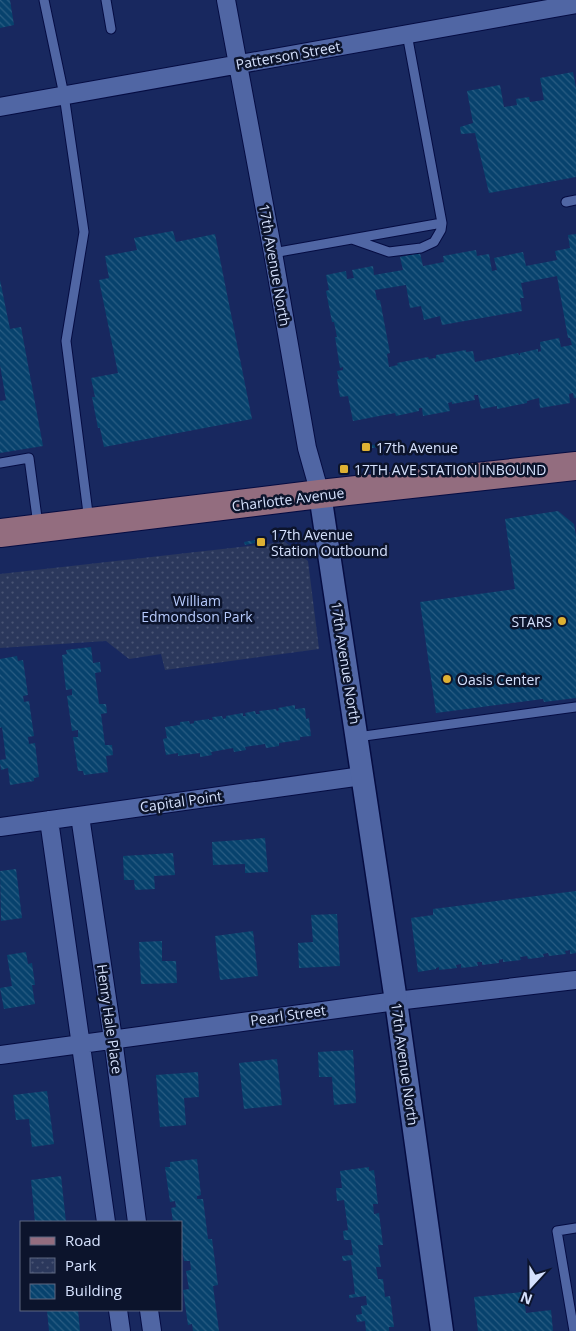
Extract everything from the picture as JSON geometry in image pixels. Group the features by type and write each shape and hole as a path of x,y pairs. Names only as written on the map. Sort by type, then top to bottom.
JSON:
{"main road":[{"name":"Charlotte Avenue","path":"0,533 320,494 576,466"}],"street":[{"name":"17th Avenue North","path":"226,0 307,448 320,494 396,1001 442,1331"},
{"name":"Patterson Street","path":"0,107 64,94 576,4"},
{"name":"Capital Point","path":"0,827 362,776"},
{"name":"Henry Hale Place","path":"80,816 138,1221"},
{"path":"49,820 106,1221"},
{"name":"Pearl Street","path":"0,1055 396,1001 576,980"},
{"path":"118,1311 121,1331"},
{"path":"149,1311 152,1331"}],"lane":[{"path":"44,0 64,94 84,232 66,342 89,523"},
{"path":"106,0 111,29"},
{"path":"352,239 389,252 421,248 434,242 441,230 442,223 407,34"},
{"path":"566,202 576,200"},
{"path":"273,253 442,223"},
{"path":"0,463 29,458 38,528"},
{"path":"357,737 576,707"},
{"path":"574,1331 557,1231 576,1228"}],"green space":[{"name":"William Edmondson Park","path":"285,542 308,561 319,649 165,670 161,654 129,659 106,641 0,648 0,574"}],"building":[{"path":"0,0 10,0 14,25 0,28"},
{"path":"573,72 576,88 576,177 489,193 475,133 461,134 460,127 473,123 467,91 500,85 504,107 517,105 516,99 529,97 530,102 544,100 540,78"},
{"path":"173,231 176,242 215,234 252,419 104,447 92,397 95,397 91,378 118,373 99,280 109,278 105,256 137,250 134,238"},
{"path":"576,234 576,398 574,398 573,393 569,394 570,403 540,408 539,398 527,401 527,403 497,409 497,406 481,409 478,395 474,395 475,400 448,403 450,411 423,416 422,408 419,408 419,411 396,416 395,413 353,421 348,396 340,397 337,371 343,370 343,367 340,368 335,337 337,337 326,291 329,290 326,275 346,271 347,279 354,278 352,270 373,266 374,275 403,270 400,257 420,253 423,266 444,262 443,256 476,250 477,256 489,254 492,271 497,270 494,258 523,252 526,266 557,260 555,251 570,248 568,235","holes":["557,276 568,338 570,338 572,345 561,347 559,338 540,342 541,351 538,352 538,349 520,353 520,355 518,353 475,362 473,351 466,352 466,350 436,355 436,358 429,359 428,357 397,363 398,365 389,367 387,354 390,353 380,300 377,300 375,290 406,285 410,308 421,306 424,320 440,316 442,325 522,311 520,298 524,298 521,283"]},
{"path":"0,280 10,329 21,327 43,446 0,453 0,401 6,400 0,365"},
{"path":"382,444 383,447 372,448 372,445"},
{"path":"558,511 574,524 576,536 576,698 544,702 543,699 436,713 420,602 515,589 505,519"},
{"path":"255,540 255,543 245,545 244,542"},
{"path":"91,647 93,663 100,662 101,672 95,673 99,704 106,704 107,713 101,714 105,745 112,745 113,755 106,756 108,772 84,775 83,771 78,771 73,737 78,737 78,730 72,731 67,696 72,695 72,689 66,690 62,655 67,654 66,650"},
{"path":"17,656 18,661 23,660 28,695 23,696 24,702 29,701 34,736 28,737 29,744 35,743 39,777 34,778 34,781 10,785 8,768 1,770 0,763 0,760 6,759 2,727 0,728 0,659"},
{"path":"295,705 295,709 305,708 306,719 309,718 311,736 300,737 300,740 279,743 279,746 266,748 265,744 245,747 246,750 234,752 233,748 211,752 212,755 200,757 200,753 178,756 178,753 166,755 163,739 167,738 165,727 180,725 180,722 189,721 190,724 194,723 194,721 213,720 212,717 222,716 223,719 226,716 243,713 243,716 246,716 245,713 255,711 256,714 260,714 259,711 276,709 277,711 279,710 278,708"},
{"path":"265,838 268,872 245,873 245,864 213,865 212,842"},
{"path":"173,853 175,875 154,876 155,889 135,890 134,880 124,880 123,856"},
{"path":"16,869 22,918 1,921 0,871"},
{"path":"576,891 576,953 570,954 570,950 565,951 566,954 549,956 548,953 543,954 544,957 528,959 527,956 520,957 521,960 503,962 503,959 499,960 499,963 482,965 482,962 477,962 478,966 461,968 461,964 456,965 457,968 439,970 439,967 418,972 411,918 433,915 433,909"},
{"path":"337,914 340,966 299,968 298,943 313,942 311,915"},
{"path":"253,931 258,976 220,980 215,936"},
{"path":"162,941 162,961 176,961 177,983 141,984 139,942"},
{"path":"26,952 28,964 32,963 35,985 32,985 35,1004 4,1009 0,988 12,986 7,955"},
{"path":"353,1050 356,1103 334,1105 332,1077 319,1077 318,1052"},
{"path":"277,1059 282,1105 244,1109 239,1063"},
{"path":"198,1072 199,1097 184,1098 186,1125 160,1127 156,1075"},
{"path":"47,1091 54,1144 32,1147 29,1119 16,1120 13,1095"},
{"path":"197,1159 201,1195 197,1196 197,1199 203,1199 208,1239 212,1239 218,1285 213,1286 219,1331 193,1331 192,1324 188,1325 183,1290 189,1289 186,1271 191,1270 190,1261 184,1261 182,1221 173,1221 171,1208 176,1207 175,1201 170,1202 165,1167 170,1167 170,1162"},
{"path":"369,1167 369,1171 374,1170 378,1204 373,1204 374,1214 379,1213 383,1245 378,1245 381,1267 376,1267 378,1279 383,1279 385,1297 390,1296 394,1327 389,1327 389,1331 366,1331 365,1321 357,1322 356,1315 362,1314 361,1306 367,1305 366,1296 349,1298 349,1295 355,1294 351,1260 343,1261 342,1256 353,1255 351,1240 344,1240 343,1231 348,1230 344,1200 337,1201 336,1188 342,1188 340,1171"},
{"path":"61,1176 66,1221 35,1221 31,1180"},
{"path":"523,1292 526,1313 551,1310 553,1331 478,1331 474,1297"},
{"path":"47,1311 78,1311 80,1331 49,1331"}],"place":[{"name":"17th Avenue","path":"366,447"},
{"name":"17TH AVE STATION INBOUND","path":"344,469"},
{"name":"17th Avenue Station Outbound","path":"261,542"},
{"name":"STARS","path":"562,621"},
{"name":"Oasis Center","path":"447,679"}]}
